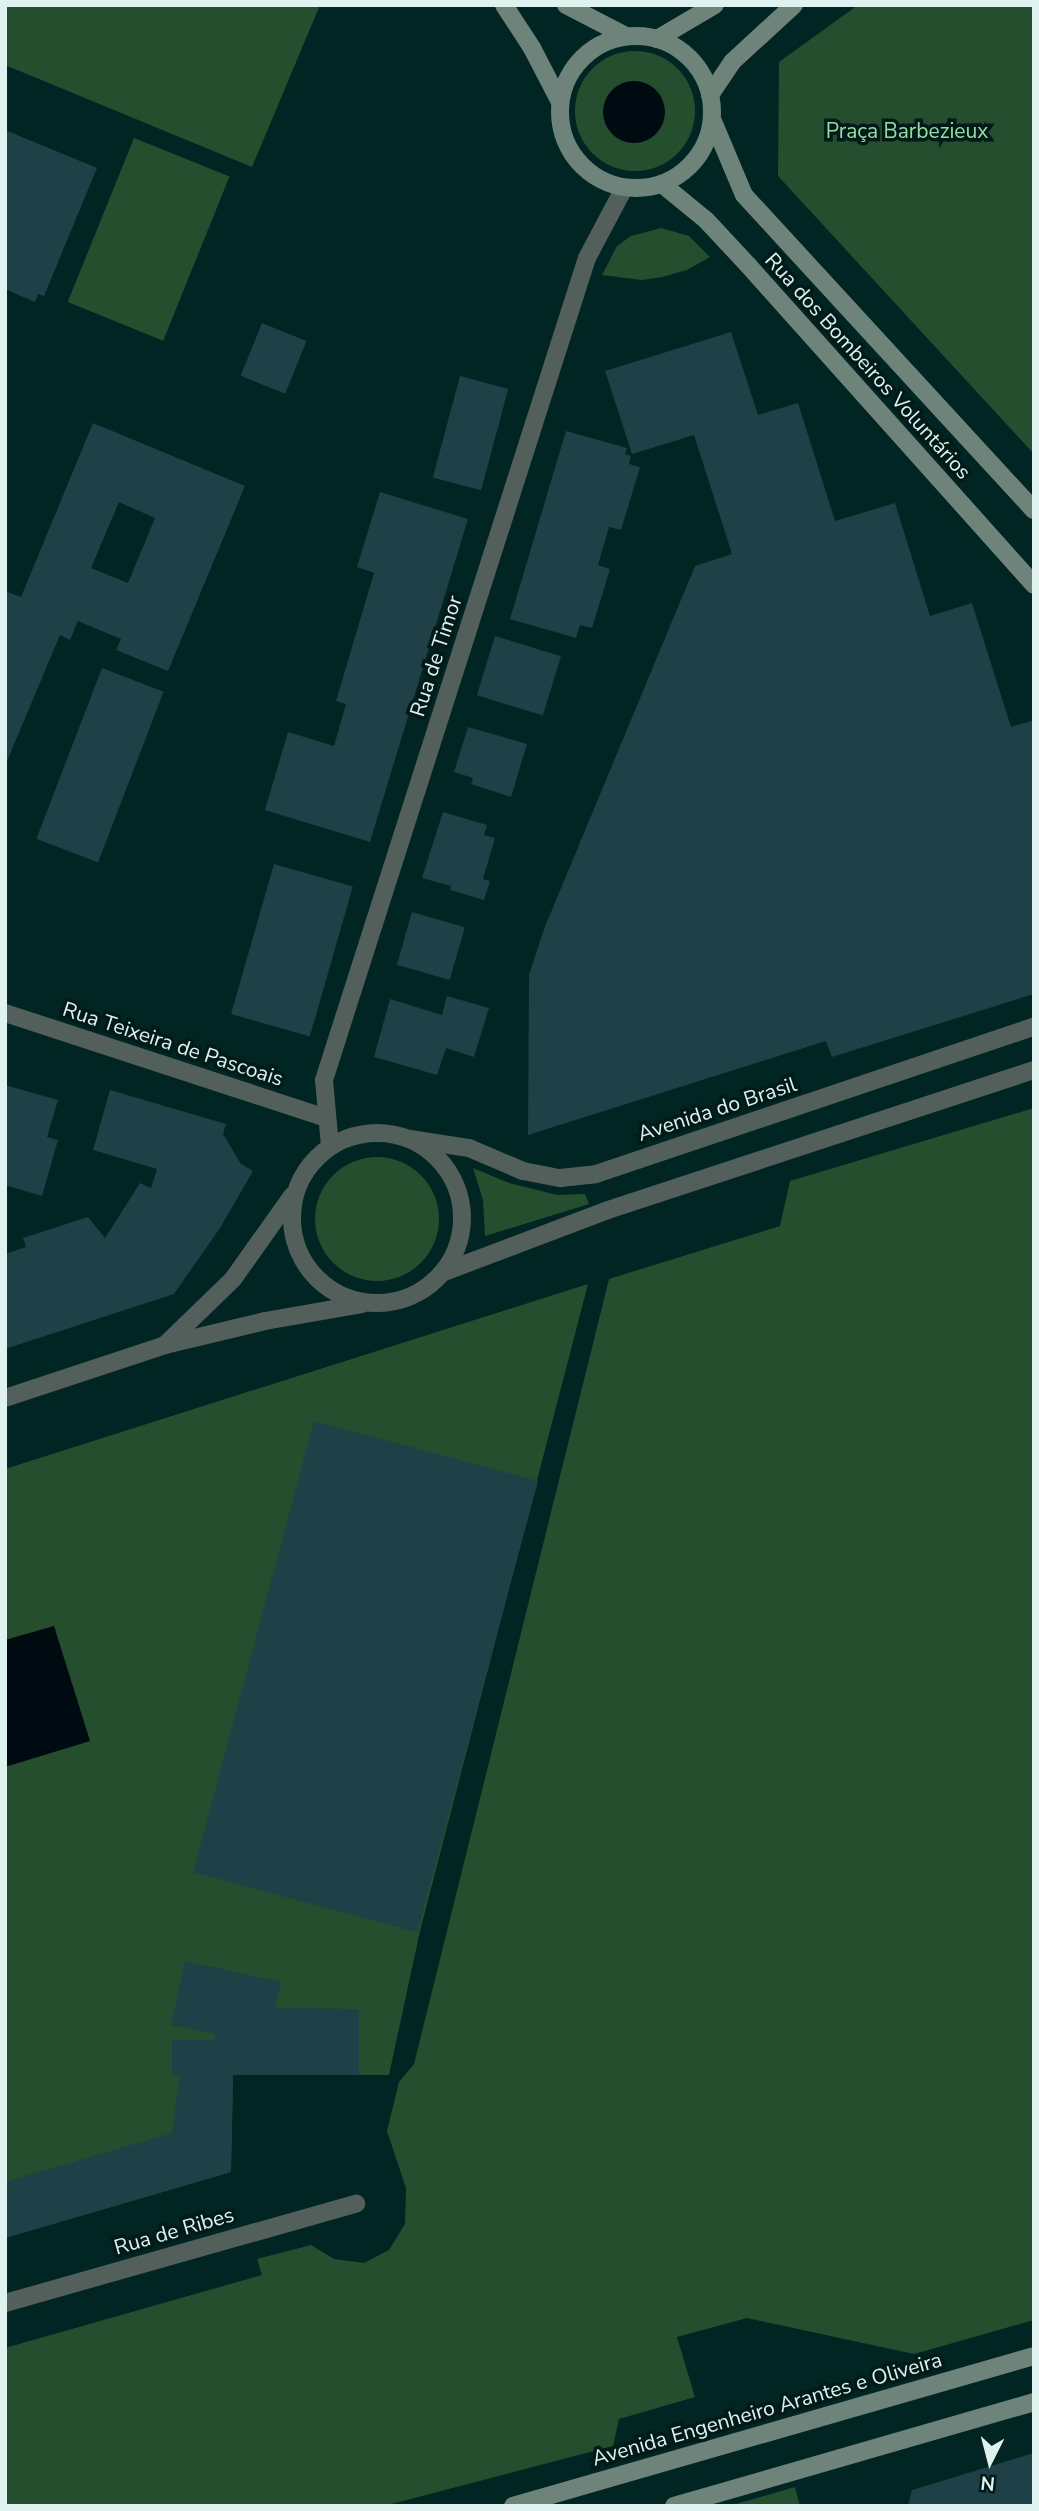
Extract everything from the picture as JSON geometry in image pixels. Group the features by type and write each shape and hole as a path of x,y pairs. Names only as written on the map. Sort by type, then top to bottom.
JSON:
{"street":[{"name":"Rua dos Bombeiros Voluntários","path":"504,5 532,48 560,102"},
{"name":"Rua dos Bombeiros Voluntários","path":"566,5 626,36 657,39 676,47 692,60 710,95 712,119 707,141 697,159 681,174 662,184 643,188 624,188 601,181 582,167 568,148 560,126 560,102 567,79 581,58 602,44 626,36"},
{"path":"657,39 715,5"},
{"path":"710,95 732,62 794,5"},
{"name":"Rua dos Bombeiros Voluntários","path":"712,119 744,195 1034,510"},
{"name":"Rua dos Bombeiros Voluntários","path":"662,184 706,220 748,265 1034,585"},
{"name":"Rua de Timor","path":"330,1146 324,1080 587,258 624,188"},
{"name":"Rua Teixeira de Pascoais","path":"5,1013 326,1118"},
{"name":"Avenida do Brasil","path":"165,1345 233,1279 294,1193 308,1166 330,1146 357,1134 384,1132 469,1148 523,1171 560,1178 596,1174 1034,1027"},
{"name":"Avenida do Brasil","path":"444,1272 608,1210 1034,1070"},
{"name":"Avenida do Brasil","path":"5,1398 165,1345 265,1321 365,1303 395,1302 422,1292 444,1272 456,1253 462,1231 462,1209 457,1186 446,1167 430,1150 410,1139"},
{"name":"Avenida do Brasil","path":"294,1193 290,1222 294,1244 304,1265 319,1282 338,1295 365,1303"},
{"name":"Rua de Ribes","path":"5,2303 356,2204"},
{"name":"Avenida Engenheiro Arantes e Oliveira","path":"513,2506 1034,2356"},
{"path":"674,2506 1034,2402"}],"green space":[{"path":"5,5 320,5 252,167 5,65"},
{"name":"Praça Barbezieux","path":"858,5 1034,5 1034,454 778,176 779,62"},
{"path":"635,51 658,56 677,69 690,88 695,111 690,134 677,153 658,166 635,171 612,166 593,153 580,134 575,111 580,88 593,69 612,56"},
{"path":"134,138 229,177 163,341 68,302"},
{"path":"661,228 689,236 710,257 687,270 662,277 642,280 602,275 617,246 631,236"},
{"path":"1034,1108 1034,2320 914,2354 747,2318 677,2337 695,2397 619,2419 613,2446 384,2506 5,2506 5,2348 262,2275 257,2259 311,2245 334,2259 364,2263 389,2250 405,2224 406,2188 387,2131 399,2082 414,2064 609,1279 780,1226 790,1181"},
{"path":"377,1157 401,1161 421,1175 435,1195 439,1219 435,1243 421,1263 401,1277 377,1281 353,1277 333,1263 319,1243 315,1219 319,1195 333,1175 353,1161"},
{"path":"473,1168 509,1183 557,1195 585,1194 589,1204 485,1236 483,1200"},
{"path":"588,1284 420,1931 389,2075 233,2075 231,2172 5,2238 5,1469"},
{"path":"795,2487 800,2506 729,2506"}],"shaded area":[{"path":"634,81 656,90 665,112 656,134 634,143 612,134 603,112 612,90"},
{"path":"54,1626 90,1741 5,1767 5,1640"}],"building":[{"path":"5,130 97,168 44,296 38,294 35,302 5,289"},
{"path":"262,323 307,341 285,394 241,376"},
{"path":"731,332 758,415 798,403 835,521 895,503 930,616 972,603 1011,727 1034,720 1034,994 832,1057 826,1041 528,1135 529,975 544,929 695,566 732,554 694,435 632,454 605,371"},
{"path":"460,376 508,389 481,490 433,477"},
{"path":"93,423 245,486 168,671 116,650 121,639 78,621 70,640 60,635 5,766 5,591 21,597","holes":["119,502 155,518 128,583 91,568"]},
{"path":"566,431 627,448 625,454 631,456 629,464 640,467 621,530 609,527 598,565 610,569 592,628 580,625 576,638 510,619"},
{"path":"380,492 468,519 370,842 265,810 288,732 334,746 346,704 336,701 374,573 357,567"},
{"path":"495,636 561,656 543,715 477,695"},
{"path":"102,668 164,692 98,862 36,839"},
{"path":"468,727 527,744 511,797 471,784 473,778 454,772"},
{"path":"443,812 487,825 484,835 495,838 483,879 490,881 484,900 450,890 451,886 422,878"},
{"path":"274,864 353,887 310,1037 231,1014"},
{"path":"412,912 465,927 450,980 397,965"},
{"path":"447,996 489,1008 474,1057 446,1048 437,1075 374,1057 390,999 442,1015"},
{"path":"5,1085 58,1100 47,1137 58,1140 42,1196 5,1185"},
{"path":"110,1090 226,1124 223,1134 241,1164 253,1171 220,1228 174,1294 5,1349 5,1254 26,1247 23,1238 88,1217 105,1238 140,1183 151,1188 157,1169 93,1150"},
{"path":"314,1421 538,1481 417,1932 193,1872"},
{"path":"185,1961 281,1982 275,2008 359,2009 359,2075 233,2075 231,2172 5,2238 5,2182 172,2133 180,2075 172,2075 172,2040 215,2040 215,2034 171,2025"},
{"path":"1034,2453 1032,2506 908,2506 912,2490"}]}
